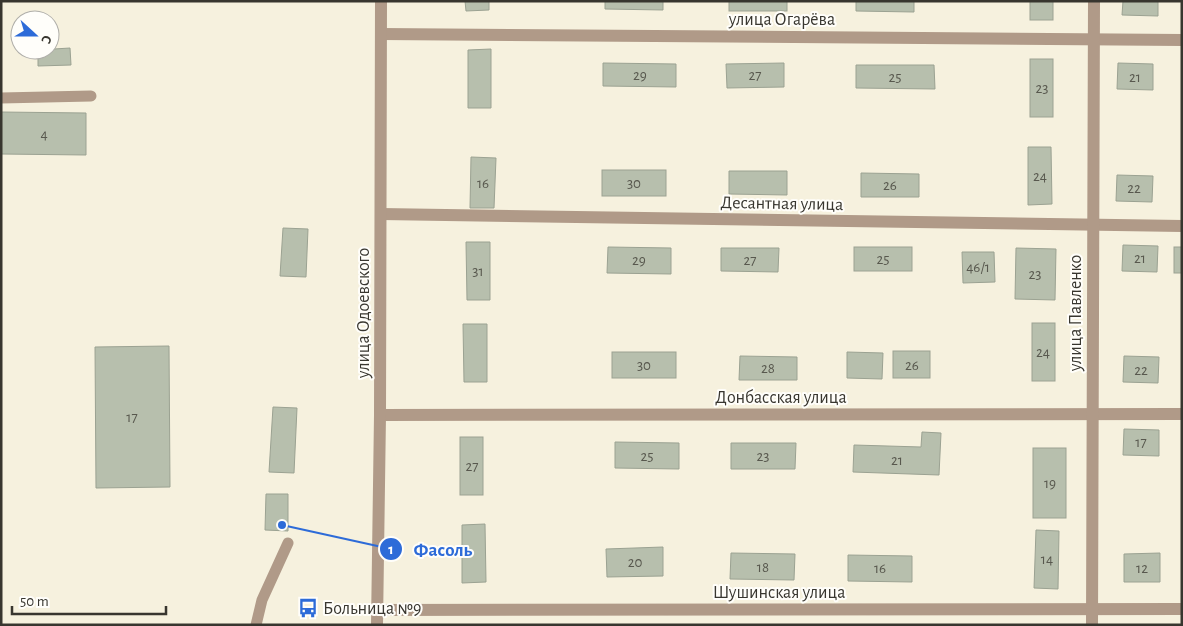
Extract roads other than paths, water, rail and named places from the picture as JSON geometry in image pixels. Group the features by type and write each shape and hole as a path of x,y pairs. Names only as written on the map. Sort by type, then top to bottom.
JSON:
{"street":[{"name":"улица Одоевского","path":"377,625 382,1"},
{"name":"улица Павленко","path":"1092,625 1094,1"},
{"name":"улица Огарёва","path":"381,34 1182,40"},
{"name":"Десантная улица","path":"381,214 1182,226"},
{"name":"Донбасская улица","path":"380,415 1182,414"},
{"name":"Шушинская улица","path":"377,610 1182,609"}],"lane":[{"path":"1,98 91,96"},
{"path":"256,625 262,600 288,543"}],"place":[{"name":"Фасоль","path":"282,525"},
{"name":"Больница №9","path":"308,608"}]}
